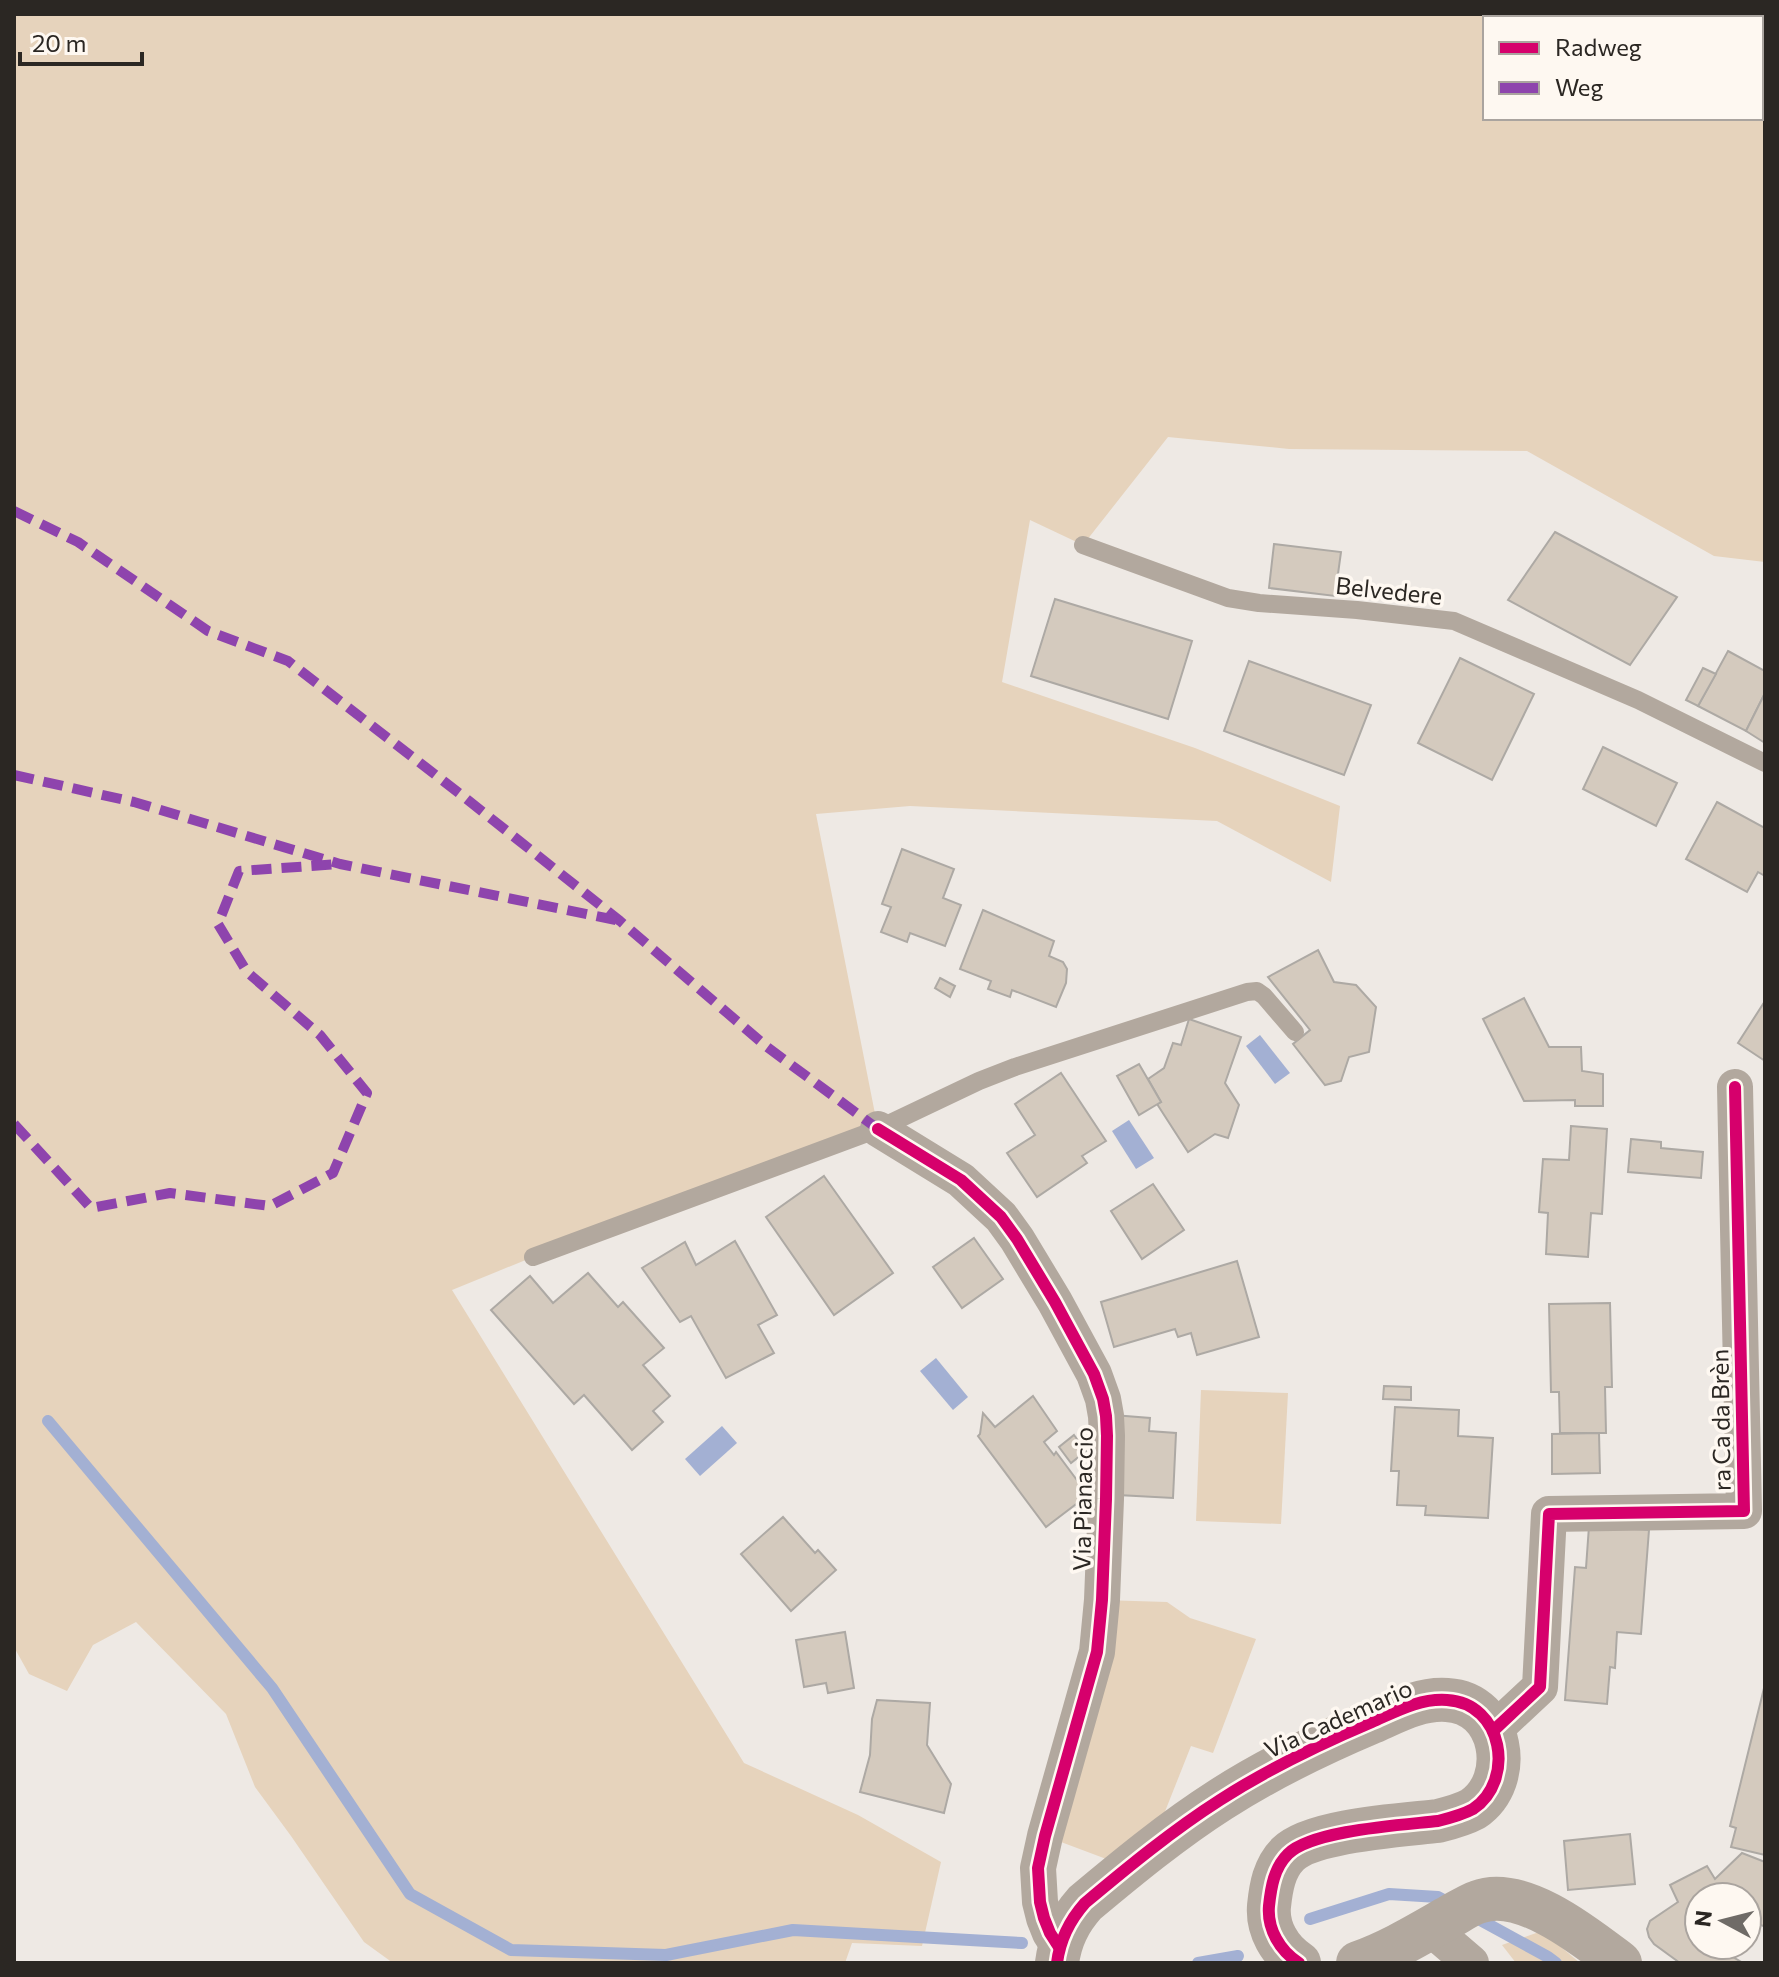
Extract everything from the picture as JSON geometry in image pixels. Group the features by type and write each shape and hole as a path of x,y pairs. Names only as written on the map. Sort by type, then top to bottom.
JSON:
{"street":[{"name":"ra Ca da Brèn","path":"1493,1731 1540,1687 1549,1514 1744,1511 1735,1087"},
{"name":"Via Pianaccio","path":"878,1129 961,1180 1001,1217 1055,1302 1094,1374 1103,1399 1107,1436 1106,1499 1097,1652 1038,1868 1040,1902 1058,1955"},
{"name":"Via Cademario","path":"1058,1955 1073,1917 1113,1880 1217,1802 1315,1747 1431,1700 1461,1702 1475,1708 1493,1731"},
{"path":"1299,1963 1280,1946 1272,1931 1269,1911 1271,1888 1278,1867 1289,1853 1302,1844 1321,1838 1438,1821 1474,1808 1485,1796 1499,1763 1493,1731"},
{"path":"1358,1963 1387,1951 1446,1918 1487,1899 1498,1898 1520,1902 1561,1922 1620,1963"},
{"path":"1446,1918 1471,1963"}],"lane":[{"name":"Belvedere","path":"1083,545 1228,598 1454,621 1638,700 1765,763"},
{"path":"533,1257 878,1129 1015,1067 1247,992 1257,991 1264,996 1295,1032"}],"shaded area":[{"path":"14,14 1765,14 1765,562 1714,556 1527,451 1289,449 1168,437 1083,545 1030,520 1002,682 1195,748 1340,806 1331,882 1217,821 910,806 816,814 878,1129 452,1290 744,1763 858,1815 941,1862 922,1946 852,1943 845,1963 393,1963 364,1942 255,1787 226,1714 136,1622 93,1645 67,1691 29,1674 14,1647"},
{"path":"1201,1390 1288,1393 1281,1524 1196,1521"},
{"path":"1102,1600 1167,1602 1190,1618 1256,1639 1213,1753 1191,1746 1164,1814 1109,1860 1045,1836"},
{"path":"1542,1931 1580,1963 1516,1963 1502,1945"}],"water":[{"path":"1260,1035 1290,1073 1275,1084 1246,1046"},
{"path":"1129,1120 1154,1158 1136,1169 1112,1131"},
{"path":"936,1358 968,1397 953,1410 920,1371"},
{"path":"722,1426 737,1443 700,1476 685,1459"}],"building":[{"path":"1555,532 1677,597 1630,665 1508,600"},
{"path":"1274,544 1341,552 1335,596 1269,588"},
{"path":"1055,599 1192,641 1168,719 1031,676"},
{"path":"1728,651 1765,671 1765,693 1746,731 1698,706"},
{"path":"1460,658 1534,694 1492,780 1418,743"},
{"path":"1249,661 1371,705 1344,775 1224,731"},
{"path":"1703,668 1716,674 1698,706 1686,700"},
{"path":"1765,695 1765,743 1746,731"},
{"path":"1603,747 1677,783 1656,826 1583,789"},
{"path":"1717,802 1765,828 1765,876 1758,872 1747,892 1686,859"},
{"path":"902,849 954,869 943,898 961,905 945,946 910,933 907,942 881,932 891,907 882,904"},
{"path":"983,910 1054,941 1049,956 1063,962 1067,969 1066,983 1056,1007 1012,990 1010,997 988,989 991,981 960,969"},
{"path":"1318,950 1334,982 1356,985 1376,1007 1369,1052 1349,1057 1341,1081 1325,1085 1293,1044 1310,1030 1268,977"},
{"path":"940,978 955,986 950,997 935,988"},
{"path":"1524,998 1549,1047 1581,1047 1582,1071 1603,1074 1603,1106 1575,1106 1575,1100 1524,1101 1483,1019"},
{"path":"1765,1001 1765,1061 1738,1043"},
{"path":"1189,1019 1241,1037 1225,1083 1239,1105 1228,1138 1215,1134 1188,1152 1157,1104 1161,1102 1148,1079 1164,1068 1173,1043 1181,1045"},
{"path":"1139,1064 1161,1102 1139,1115 1117,1076"},
{"path":"1061,1073 1106,1141 1082,1156 1087,1163 1037,1197 1007,1153 1035,1135 1015,1104"},
{"path":"1571,1126 1607,1129 1602,1214 1591,1213 1588,1257 1546,1254 1548,1213 1539,1212 1543,1159 1569,1160"},
{"path":"1631,1139 1661,1142 1661,1148 1703,1152 1701,1178 1628,1172"},
{"path":"824,1176 893,1273 834,1315 766,1217"},
{"path":"1153,1184 1184,1230 1142,1259 1111,1211"},
{"path":"974,1238 1003,1279 962,1308 933,1267"},
{"path":"735,1241 777,1315 758,1325 774,1353 726,1378 691,1316 680,1322 642,1268 685,1242 696,1265"},
{"path":"1237,1261 1259,1337 1197,1355 1191,1333 1178,1337 1175,1329 1114,1347 1101,1302"},
{"path":"588,1273 618,1307 623,1302 664,1348 643,1365 670,1396 653,1411 663,1422 632,1450 584,1395 574,1404 491,1310 530,1276 553,1303"},
{"path":"1610,1303 1612,1387 1605,1387 1606,1433 1560,1433 1559,1392 1551,1392 1549,1304"},
{"path":"1384,1386 1411,1387 1411,1400 1383,1399"},
{"path":"1033,1396 1057,1431 1044,1442 1054,1455 1056,1452 1088,1495 1046,1527 978,1436 983,1413 995,1427"},
{"path":"1395,1407 1459,1410 1458,1436 1493,1438 1488,1518 1425,1515 1426,1506 1397,1505 1399,1471 1391,1471"},
{"path":"1113,1415 1150,1418 1149,1431 1176,1433 1173,1498 1118,1495"},
{"path":"1599,1433 1600,1473 1552,1474 1552,1434"},
{"path":"1074,1435 1086,1451 1071,1463 1059,1447"},
{"path":"783,1517 815,1553 818,1550 836,1570 791,1611 741,1554"},
{"path":"1589,1526 1649,1530 1641,1634 1617,1632 1615,1668 1610,1667 1607,1704 1565,1700 1575,1567 1586,1568"},
{"path":"845,1632 854,1688 828,1693 826,1683 804,1687 796,1640"},
{"path":"1765,1684 1765,1855 1731,1847 1736,1828 1730,1826"},
{"path":"877,1700 930,1703 927,1745 951,1784 944,1813 860,1792 870,1755 872,1719"},
{"path":"1630,1834 1635,1884 1568,1890 1564,1841"},
{"path":"1742,1853 1765,1862 1765,1927 1763,1881 1683,1881 1683,1961 1743,1963 1680,1963 1649,1937 1647,1929 1650,1921 1678,1902 1670,1885 1707,1866 1715,1879"}],"waterway":[{"path":"48,1421 272,1688 410,1894 511,1950 666,1955 793,1930 1022,1943"},
{"path":"1310,1919 1389,1894 1438,1897 1453,1905"},
{"path":"1473,1916 1556,1963"},
{"path":"1198,1963 1238,1956"}],"marked path":[{"path":"14,511 78,542 208,631 288,661 620,921 767,1047 878,1129"},
{"path":"14,775 134,802 340,864 616,920"},
{"path":"14,1124 91,1208 170,1193 270,1206 333,1173 367,1093 320,1035 247,972 218,924 239,871 340,864"}],"cycle path":[{"path":"1493,1731 1540,1687 1549,1514 1744,1511 1735,1087"},
{"path":"878,1129 961,1180 1001,1217 1055,1302 1094,1374 1103,1399 1107,1436 1106,1499 1097,1652 1038,1868 1044,1918 1059,1947"},
{"path":"1057,1963 1066,1931 1085,1903 1168,1836 1275,1767 1417,1703 1447,1700 1466,1704 1481,1714 1491,1728 1497,1745 1498,1763 1495,1780 1487,1796 1473,1809 1438,1821 1359,1830 1317,1839 1300,1846 1283,1859 1272,1885 1270,1923 1281,1946 1299,1963"}]}
